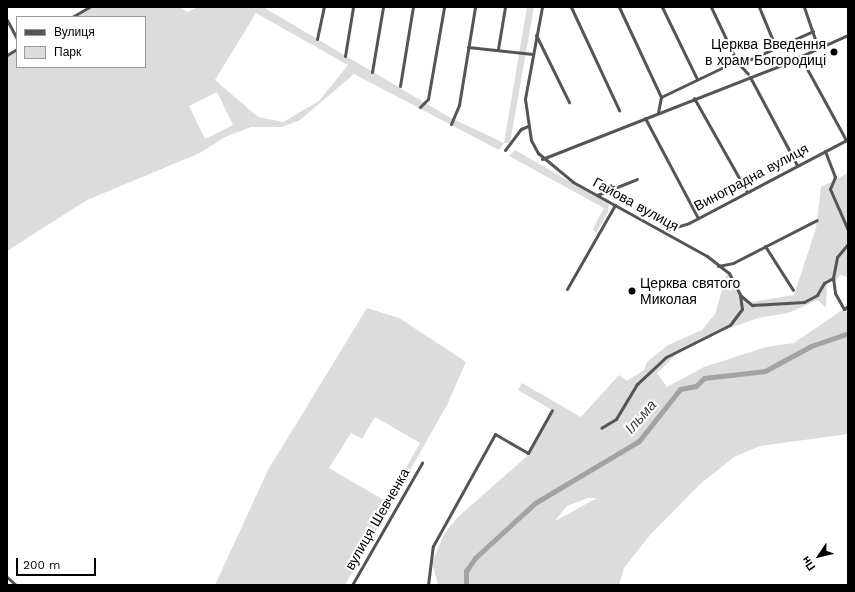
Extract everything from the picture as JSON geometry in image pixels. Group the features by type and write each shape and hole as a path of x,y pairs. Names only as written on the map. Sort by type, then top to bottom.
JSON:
{"street":[{"path":"74,16 89,7"},
{"path":"317,39 324,7"},
{"path":"345,56 352,7"},
{"path":"372,72 383,7"},
{"path":"400,86 413,7"},
{"path":"420,107 428,99 444,7"},
{"path":"451,124 459,105 474,7"},
{"path":"498,49 505,7"},
{"path":"542,7 525,99 528,126 542,159 749,75 800,56 848,35"},
{"path":"572,7 619,110"},
{"path":"619,7 661,97 658,113"},
{"path":"662,7 697,78"},
{"path":"711,7 740,64 749,75 797,165"},
{"path":"759,7 776,48"},
{"path":"804,7 818,48"},
{"path":"7,20 16,37"},
{"path":"661,97 697,78 734,62 740,64 813,31"},
{"path":"536,35 569,102"},
{"path":"468,47 498,49 533,54"},
{"path":"7,55 16,50"},
{"path":"800,56 847,139"},
{"path":"694,98 746,192"},
{"path":"645,118 698,218"},
{"path":"505,150 521,129 528,126"},
{"name":"Виноградна вулиця","path":"663,231 698,218 847,139"},
{"path":"825,151 835,177 830,189 848,230"},
{"name":"Гайова вулиця","path":"542,159 597,195 663,231 729,273 740,295"},
{"path":"597,195 637,179"},
{"path":"567,289 616,205"},
{"path":"718,266 733,263 817,220"},
{"path":"848,244 837,257 832,278 835,293 844,309 848,306"},
{"path":"765,246 793,290"},
{"path":"740,295 752,305 804,302 817,295 824,283 832,278"},
{"path":"601,428 616,419 637,384 666,357 724,329 741,312 740,295"},
{"path":"428,585 433,546 495,434 528,453 552,410"},
{"name":"вулиця Шевченка","path":"352,585 422,463"},
{"path":"7,577 16,585"}],"green space":[{"path":"94,7 180,7 187,12 198,7 263,7 449,117 504,143 499,150 354,74 300,120 282,127 251,127 225,137 200,153 87,200 7,251 7,57 16,52 16,68 146,68 146,16 79,16","holes":["256,13 348,65 319,101 283,122 258,117 215,80","217,92 233,125 205,139 189,106"]},
{"path":"527,7 534,7 510,143 504,143"},
{"path":"515,150 609,204 608,212 596,233 593,229 604,208 509,156"},
{"path":"848,173 848,277 840,275 834,283 832,278 827,280 826,308 818,300 788,313 758,318 710,335 676,355 657,373 667,387 704,367 766,347 794,343 848,306 848,434 760,446 734,457 699,485 650,535 624,568 619,585 438,585 432,563 444,534 458,517 526,457 552,410 518,390 522,383 581,417 619,375 627,381 644,370 647,362 668,345 702,330 715,314 726,276 730,272 742,295 751,302 794,295 816,228 821,187","holes":["588,498 597,498 555,521 567,506"]},
{"path":"367,308 399,318 466,362 447,405 345,585 215,585 268,470","holes":["375,417 420,443 387,502 329,468 351,433 362,439"]}],"waterway":[{"name":"Ільма","path":"466,585 466,571 475,558 535,503 639,441 680,389 696,386 704,378 765,371 811,346 848,333"}],"place":[{"name":"Церква Введення в храм Богородиці","path":"834,52"},
{"name":"Церква святого Миколая","path":"632,291"}]}
